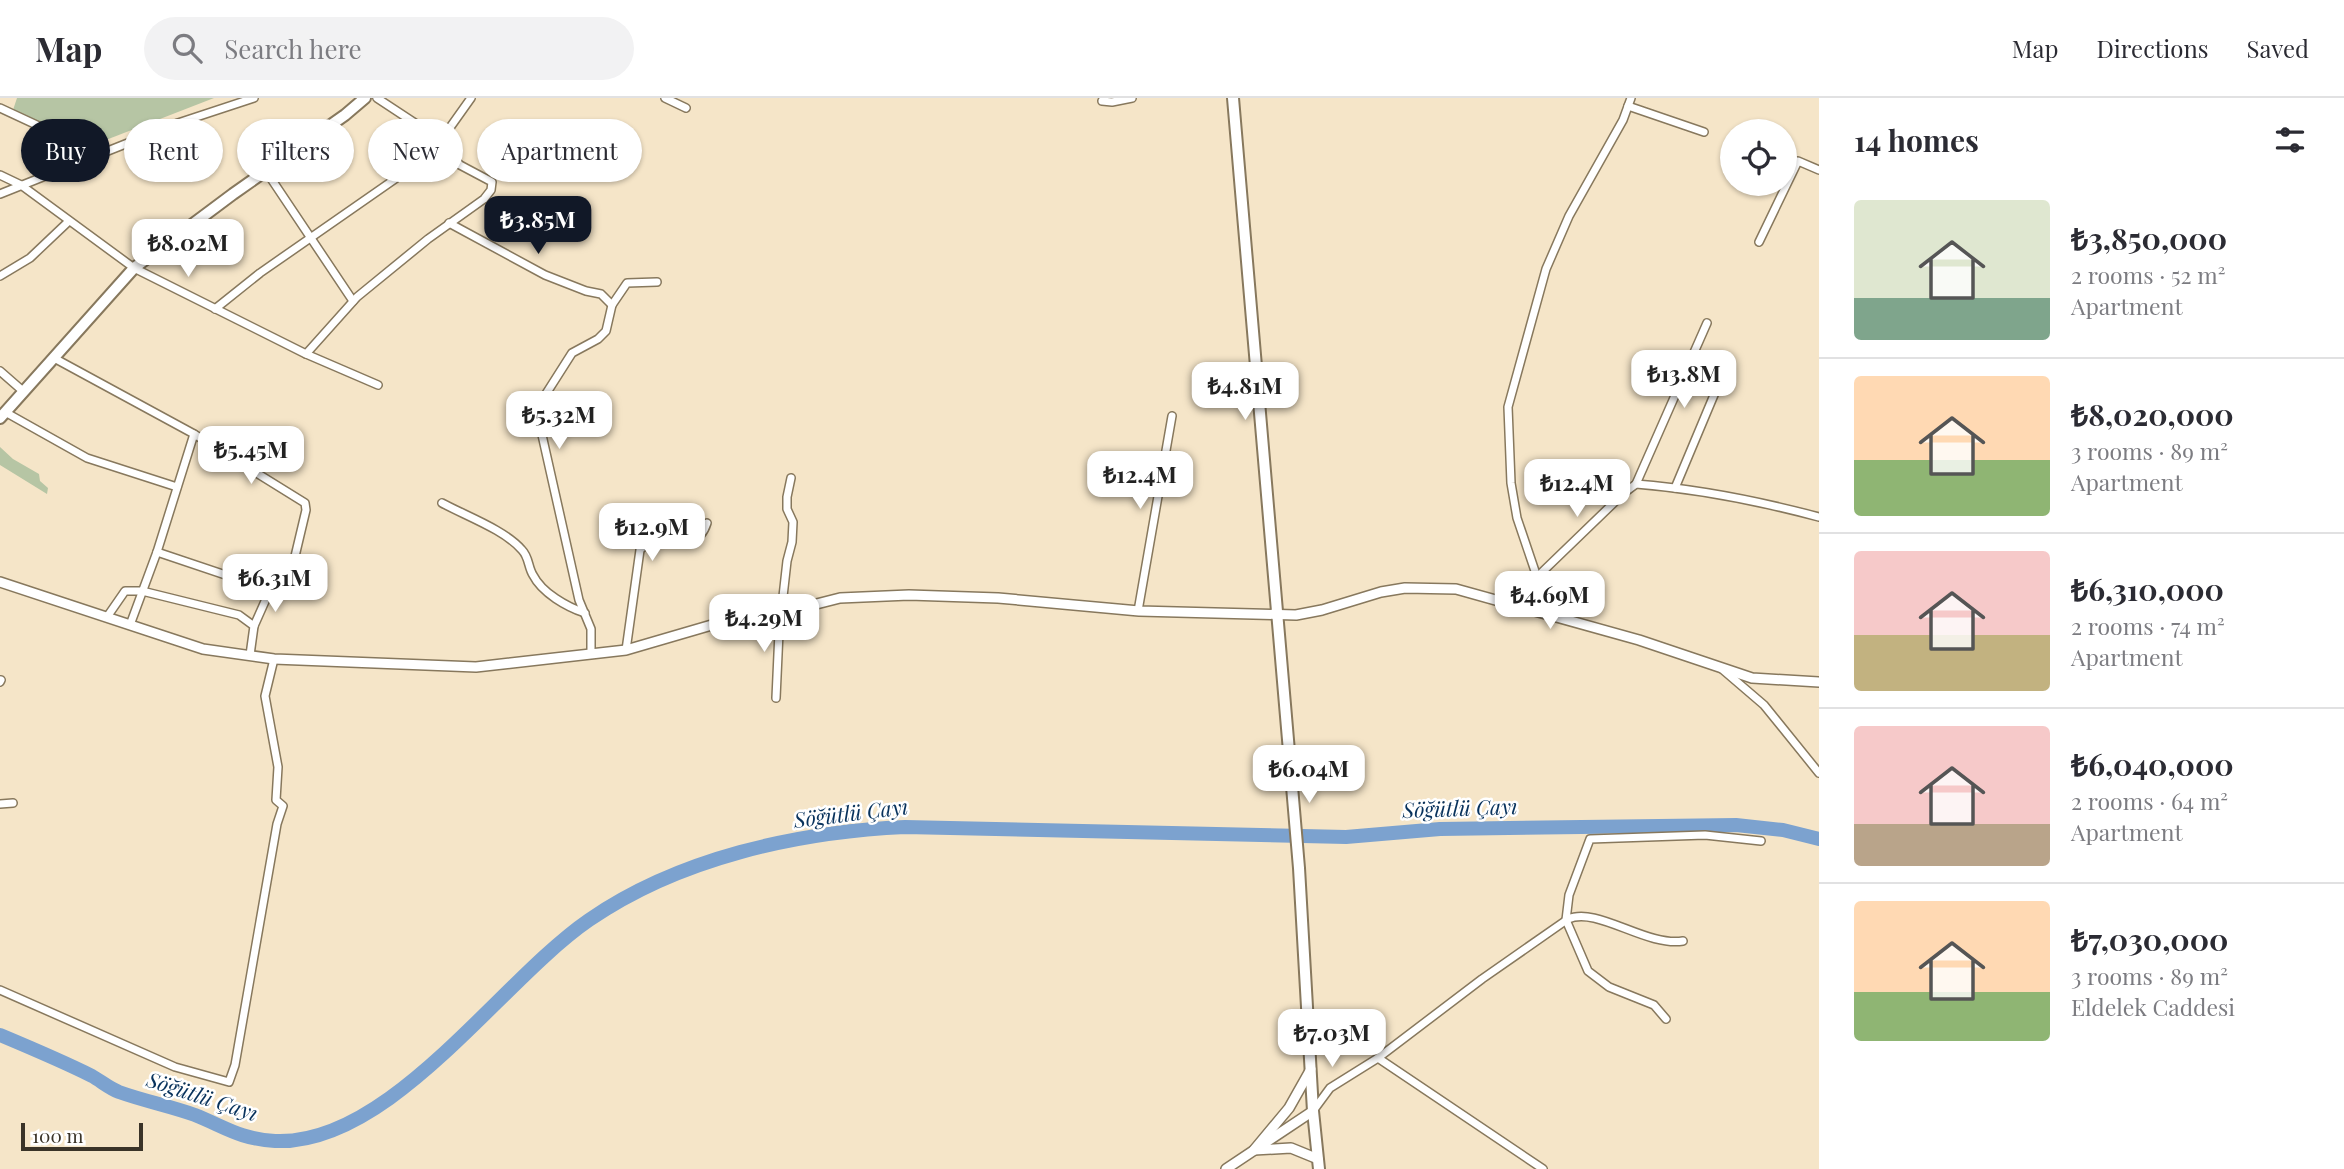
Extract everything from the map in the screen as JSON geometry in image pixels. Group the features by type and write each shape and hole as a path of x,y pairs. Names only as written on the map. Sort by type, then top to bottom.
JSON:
{"main road":[{"path":"1233,98 1299,868 1313,1111 1319,1164"},
{"path":"339,119 361,99"},
{"path":"2,415 134,268 251,182"}],"street":[{"path":"110,149 225,101 254,98"},
{"path":"377,98 409,119"},
{"path":"456,119 471,98"},
{"path":"665,98 685,108"},
{"path":"1102,101 1112,103 1132,98"},
{"path":"1537,577 1517,518 1511,484 1508,407 1546,269 1569,216 1623,120 1629,102 1704,132"},
{"path":"0,108 24,119"},
{"path":"1759,242 1798,161 1819,170"},
{"path":"306,354 353,301 449,223 484,199 491,190 492,182 463,166"},
{"path":"0,175 21,186 134,268 306,354 379,385"},
{"path":"0,194 31,182"},
{"path":"273,182 353,301"},
{"path":"215,309 260,273 391,182"},
{"path":"0,276 30,258 69,221"},
{"path":"449,223 545,275 601,294 612,305"},
{"path":"591,653 591,629 579,600 538,416 544,397 572,353 598,339 606,331 612,305 627,283 657,282"},
{"path":"1527,609 1537,577 1636,484 1707,323"},
{"path":"54,358 194,434 305,503 306,510 292,569 283,589 270,590 157,552"},
{"path":"1675,488 1727,364"},
{"path":"0,371 23,391"},
{"path":"2,415 88,458 177,487"},
{"path":"1138,611 1172,416"},
{"path":"130,625 157,552 194,434"},
{"path":"776,698 781,612 792,542 793,522 787,509 791,478"},
{"path":"1636,484 1776,505 1819,517"},
{"path":"442,503 504,535 522,549 537,582 564,603 585,613"},
{"path":"626,650 640,550 649,543 690,542 702,534 707,523"},
{"path":"0,582 203,649 274,659 476,667 626,650 722,622 840,598 909,595 998,598 1138,611 1296,615 1405,588 1456,589 1639,640 1752,678 1819,682"},
{"path":"250,655 254,626 270,590"},
{"path":"107,617 125,592 142,591 239,615 254,626"},
{"path":"0,990 175,1067 229,1082 235,1065 277,824 284,806 276,800 278,767 265,696 274,659"},
{"path":"1721,668 1763,705 1819,773"},
{"path":"0,804 13,803"},
{"path":"1666,1018 1654,1005 1609,987 1588,971 1566,920 1569,895 1590,839 1705,835 1761,841"},
{"path":"1226,1169 1313,1111 1330,1088 1378,1058 1482,979 1574,916 1595,918 1641,936 1670,943 1682,941"},
{"path":"1378,1058 1543,1169"},
{"path":"1254,1150 1289,1108 1311,1069"},
{"path":"1254,1150 1292,1148 1319,1164"}],"green space":[{"path":"17,98 214,98 160,119 124,119 124,133 110,138 110,119 34,119 13,110"},
{"path":"0,447 13,459 39,474 40,481 48,488 47,494 0,465"}],"waterway":[{"name":"Söğütlü Çayı","path":"0,1035 81,1070 119,1092 195,1115 242,1135 275,1141 318,1135 360,1117 401,1089 442,1055 555,947 589,920 624,898 700,865 781,842 905,827 1346,837 1440,829 1736,825 1783,830 1819,839"}]}
